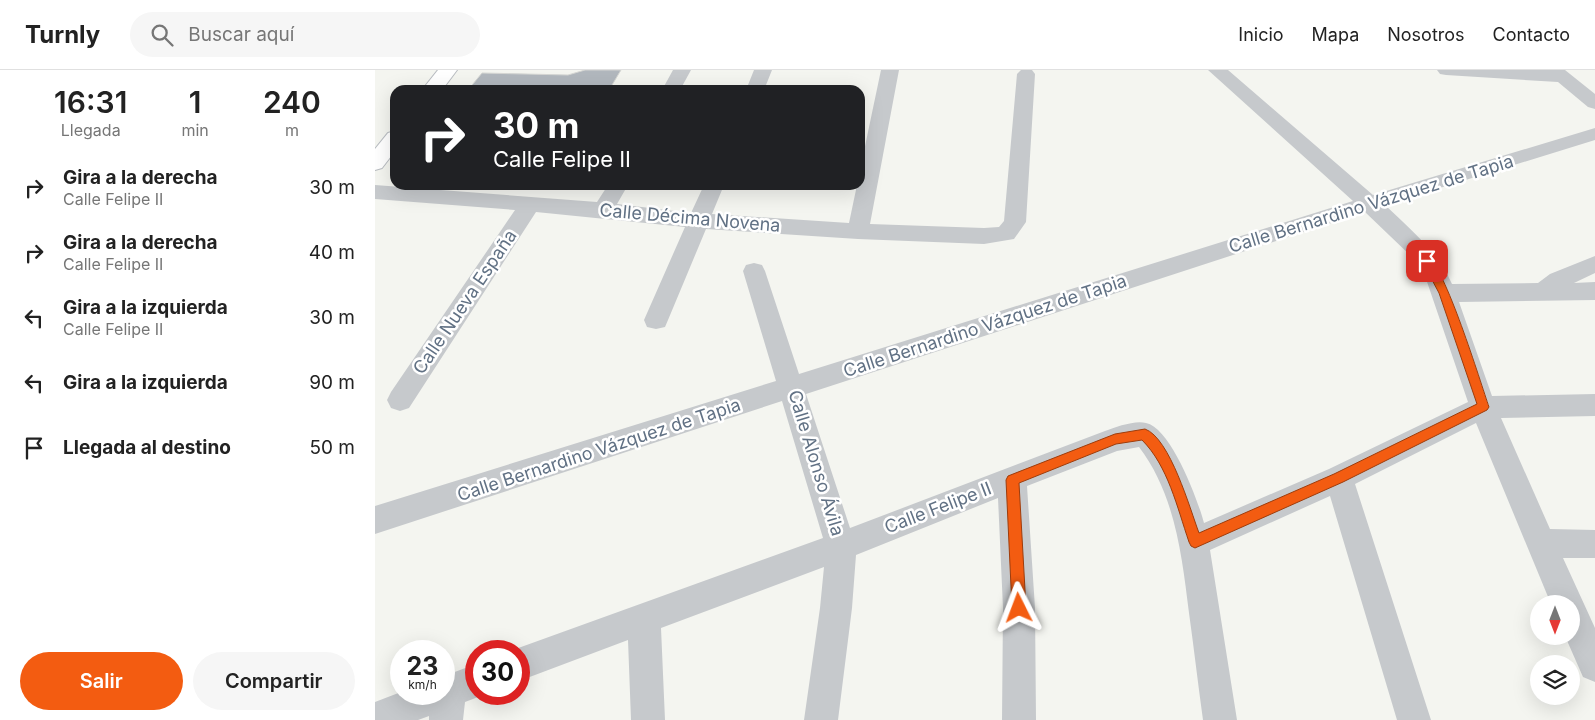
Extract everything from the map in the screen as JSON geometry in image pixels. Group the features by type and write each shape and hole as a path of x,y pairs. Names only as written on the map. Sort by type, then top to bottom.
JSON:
{"main road":[{"path":"435,85 448,70"},
{"path":"375,163 390,144"}],"street":[{"path":"674,85 682,70"},
{"path":"757,85 763,70"},
{"path":"858,231 890,70"},
{"path":"1217,70 1369,203 1421,252 1434,270 1444,293 1483,407 1563,595"},
{"path":"1446,70 1558,73 1595,104"},
{"name":"Calle Décima Novena","path":"375,192 603,210 699,222 984,236 1006,234 1015,222 1026,74"},
{"name":"Calle Bernardino Vázquez de Tapia","path":"375,520 1369,203 1595,134"},
{"path":"603,210 614,190"},
{"path":"655,320 712,190"},
{"name":"Calle Nueva España","path":"400,400 530,205"},
{"path":"1544,291 1558,280 1595,264"},
{"name":"Calle Alonso Ávila","path":"754,271 841,546 836,608 821,720"},
{"path":"1444,293 1595,291"},
{"path":"1220,720 1195,542 1339,478 1483,407 1595,405"},
{"name":"Calle Felipe II","path":"530,660 841,546 1115,439 1145,434 1155,444 1173,477 1195,542"},
{"path":"1339,478 1414,720"},
{"path":"1012,480 1019,608 1019,720"},
{"path":"1540,543 1595,544"},
{"path":"644,619 647,720"},
{"path":"1580,632 1595,665"},
{"path":"375,719 457,698"}],"building":[{"path":"585,70 621,70 612,85 472,85 482,73 568,75"}],"route":[{"path":"1019,608 1012,480 1115,439 1145,434 1155,444 1173,477 1195,542 1339,478 1483,407 1444,293 1434,270 1427,261"}]}
